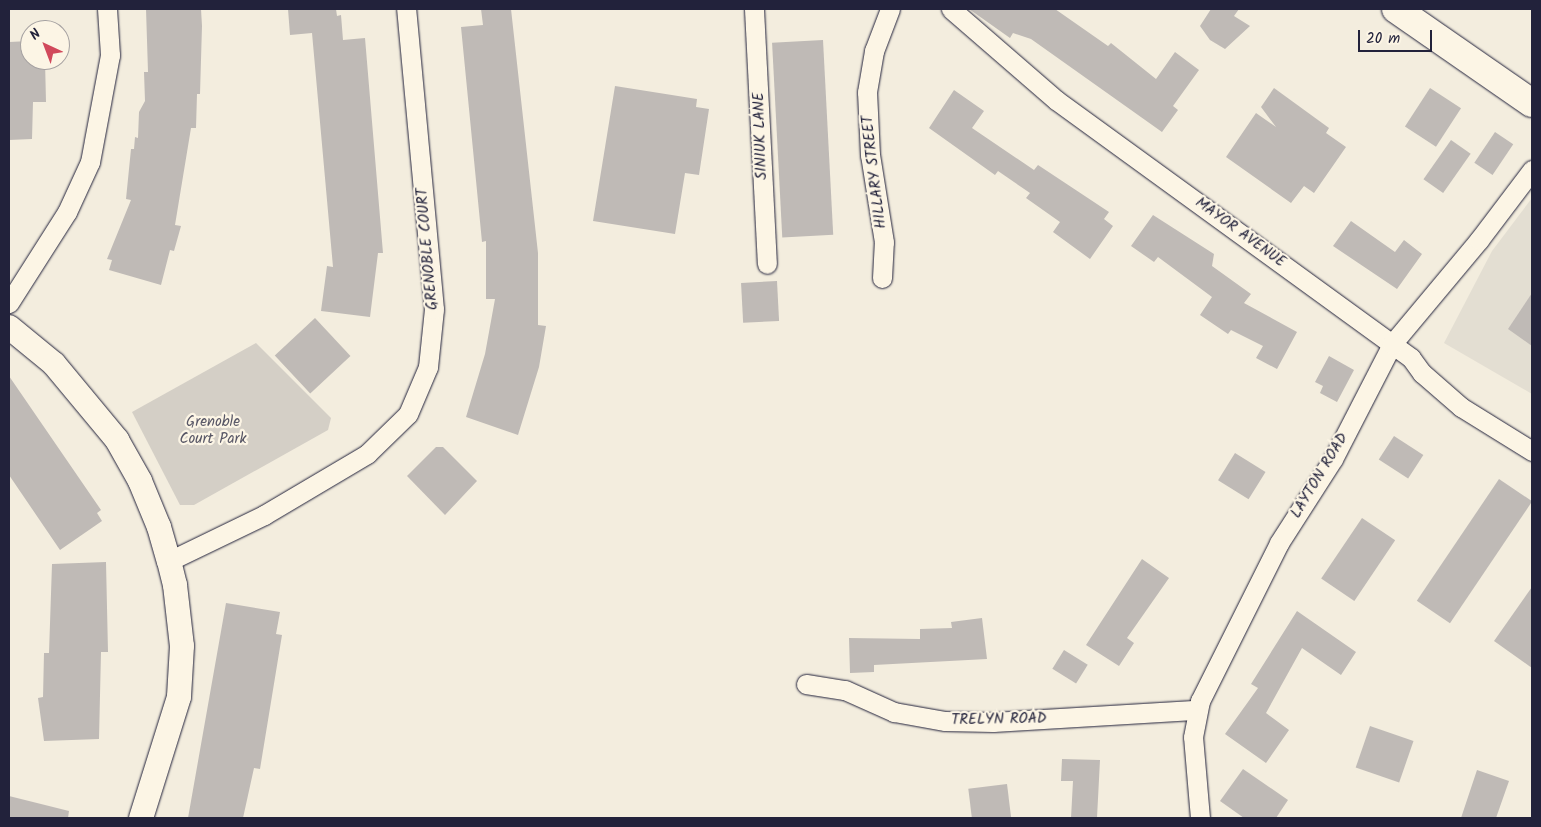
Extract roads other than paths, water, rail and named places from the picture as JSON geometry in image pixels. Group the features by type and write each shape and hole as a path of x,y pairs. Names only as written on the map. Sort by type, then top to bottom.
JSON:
{"main road":[{"path":"1396,9 1532,103"}],"street":[{"path":"9,303 67,212 90,162 110,56 107,9"},
{"name":"GRENOBLE COURT","path":"169,561 264,515 367,454 408,414 428,367 434,309 406,9"},
{"name":"SINIUK LANE","path":"754,9 767,264"},
{"name":"HILLARY STREET","path":"882,278 884,242 870,163 867,92 874,51 890,9"},
{"name":"MAYOR AVENUE","path":"951,9 1056,100 1411,358 1422,373 1461,407 1532,451"},
{"name":"LAYTON ROAD","path":"1200,818 1193,737 1198,710 1279,543 1333,459 1392,344 1479,240 1532,170"},
{"path":"9,328 54,364 117,440 140,481 160,527 175,585 182,646 179,697 141,818"},
{"name":"TRELYN ROAD","path":"806,684 845,690 894,712 945,721 993,722 1198,710"}],"park label":[{"name":"Grenoble Court Park","path":"213,430"}]}
